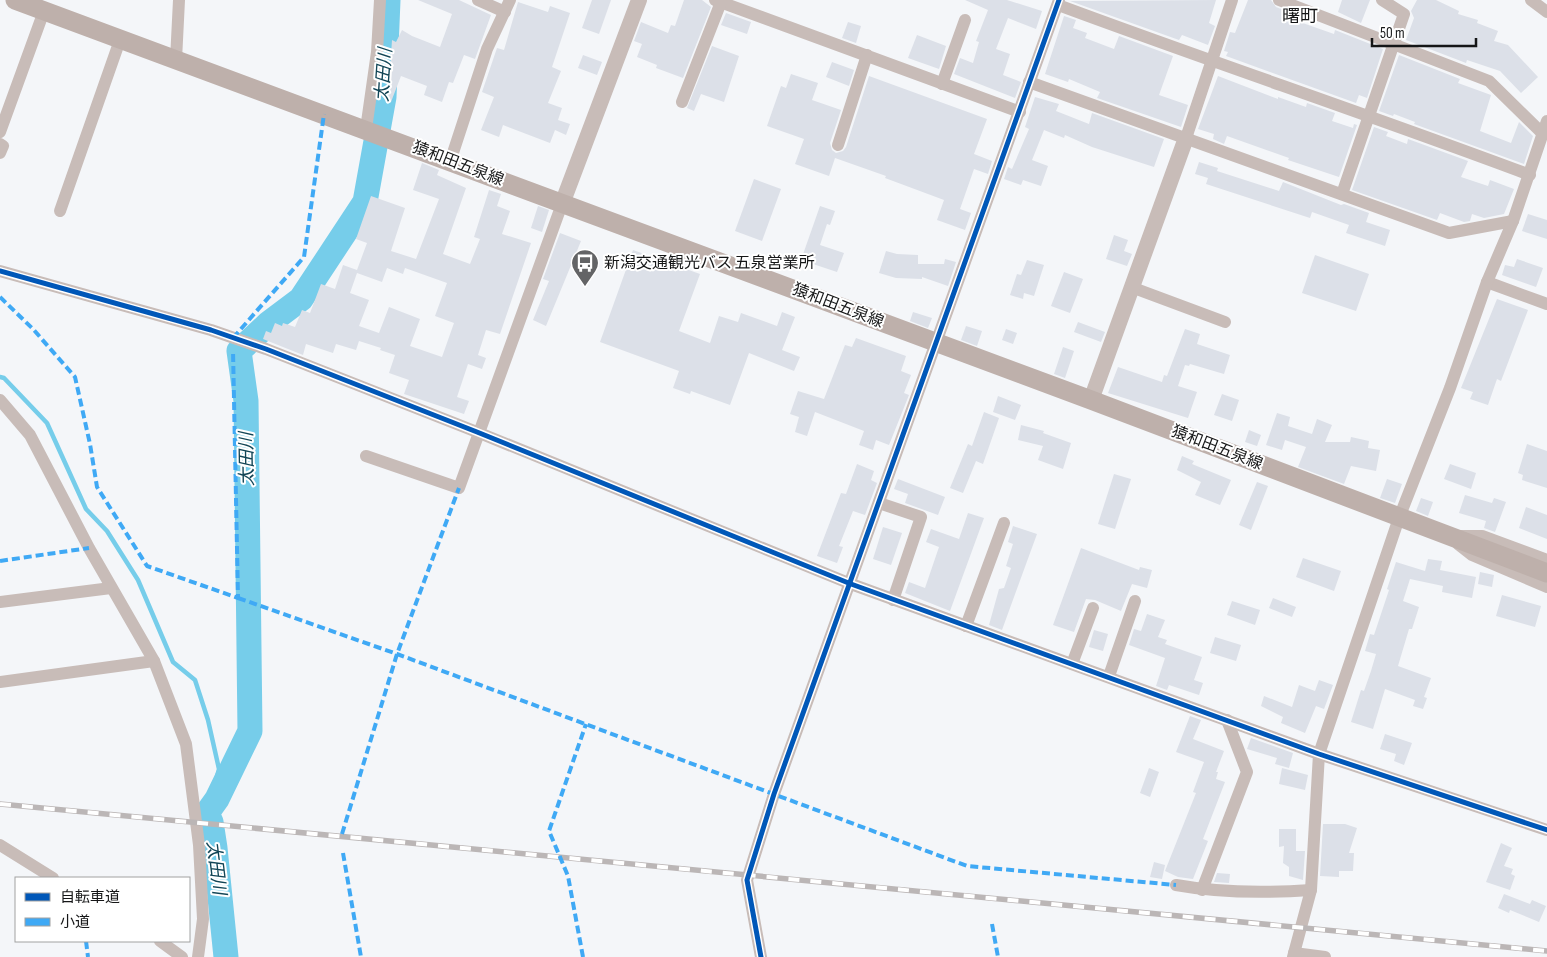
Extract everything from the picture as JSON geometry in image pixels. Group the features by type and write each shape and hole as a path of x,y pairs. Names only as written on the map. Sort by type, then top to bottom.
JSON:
{"main road":[{"name":"猿和田五泉線","path":"15,0 1091,400 1547,573"}],"street":[{"path":"176,60 178,0"},
{"path":"366,129 377,52 380,0"},
{"path":"450,162 487,49 507,6 478,0"},
{"path":"366,456 459,488 477,432 640,0"},
{"path":"1091,400 1186,138 1232,0"},
{"path":"1278,0 1489,81 1544,134"},
{"path":"1342,194 1404,14 1382,0"},
{"path":"1531,0 1547,12"},
{"path":"682,102 718,1 1020,112"},
{"path":"761,957 747,880 774,794 938,343 1058,2 1212,62 1370,115 1530,174"},
{"path":"0,132 44,11"},
{"path":"942,84 965,20"},
{"path":"60,211 120,40"},
{"path":"838,145 867,55"},
{"path":"1029,82 1449,233 1513,221"},
{"path":"1325,957 1293,955 1311,890 1319,754 1398,518 1450,388 1487,282 1513,221 1547,121"},
{"path":"0,144 3,146 0,153"},
{"path":"0,271 212,330 240,340 477,432 893,600 1109,676 1319,754 1547,830"},
{"path":"1487,282 1547,304"},
{"path":"1131,287 1225,322"},
{"path":"0,400 30,435 112,588 154,661 186,744 199,845 203,919 198,957"},
{"path":"879,504 921,517 893,600"},
{"path":"966,626 1004,523"},
{"path":"1449,536 1482,536 1547,560"},
{"path":"1449,536 1472,556 1547,588"},
{"path":"0,602 112,588"},
{"path":"1109,676 1135,601"},
{"path":"1072,664 1093,608"},
{"path":"0,682 154,661"},
{"path":"1202,890 1247,772 1227,720"},
{"path":"0,845 51,877"},
{"path":"1176,885 1202,890 1286,892 1311,890"},
{"path":"161,942 182,957"}],"building":[{"path":"418,0 459,0 491,15 475,59 464,55 453,83 449,82 442,102 424,95 427,86 401,76 391,102 388,101 392,40 396,42 402,30 440,47 452,14"},
{"path":"592,0 611,0 599,34 582,28"},
{"path":"684,0 702,0 711,7 683,78 656,68 657,65 637,57 642,44 634,41 641,22 668,33 671,25 675,26"},
{"path":"965,0 1007,0 1042,11 1036,29 1008,18 996,49 1010,54 1003,75 1021,82 1015,98 954,74 960,58 973,63 979,42 976,41 988,10"},
{"path":"1216,0 1209,23 1215,26 1208,45 1182,35 1179,40 1070,1"},
{"path":"1248,0 1271,0 1276,7 1299,16 1297,21 1334,34 1335,30 1383,49 1367,98 1359,95 1356,103 1226,56 1228,52 1224,51 1230,32 1235,33"},
{"path":"1342,0 1370,0 1361,23 1338,12"},
{"path":"1417,0 1436,0 1459,11 1458,14 1478,20 1477,23 1498,31 1494,41 1508,45 1538,77 1521,93 1500,71 1467,60 1466,63 1406,40 1414,18 1411,11"},
{"path":"518,2 548,12 550,6 570,13 552,67 561,71 548,103 562,108 558,120 570,124 566,135 555,130 550,143 503,125 499,137 481,130 494,97 482,92 497,48 504,50"},
{"path":"726,13 751,22 747,34 721,25"},
{"path":"1064,16 1076,20 1073,28 1087,33 1085,38 1114,49 1119,36 1173,56 1159,95 1188,105 1181,127 1097,98 1100,92 1069,79 1068,82 1045,74"},
{"path":"848,22 861,26 856,43 842,38"},
{"path":"917,35 946,46 939,69 908,58"},
{"path":"712,46 739,56 724,102 701,94 694,111 687,108"},
{"path":"583,55 602,62 597,75 578,68"},
{"path":"1399,55 1460,79 1458,83 1491,95 1480,131 1511,143 1519,122 1533,136 1524,164 1414,124 1415,122 1394,114 1393,116 1379,111"},
{"path":"832,62 854,70 849,86 826,77"},
{"path":"791,74 818,83 812,100 841,110 830,143 832,150 836,153 843,151 846,147 869,76 987,119 974,154 992,161 988,174 974,169 960,209 971,213 965,230 937,220 944,200 885,178 886,176 835,158 829,176 795,164 804,139 767,126 781,86 786,88"},
{"path":"1218,76 1278,99 1278,97 1306,107 1307,103 1335,113 1332,121 1353,128 1354,124 1357,125 1339,177 1288,160 1289,158 1227,136 1224,144 1213,139 1214,134 1198,129"},
{"path":"1035,97 1059,104 1056,111 1089,124 1092,113 1164,139 1154,167 1092,147 1065,135 1064,138 1044,130 1032,160 1048,166 1041,186 1023,180 1021,185 1004,179 1008,167 1012,169 1029,129 1025,127"},
{"path":"1374,127 1388,132 1386,136 1407,144 1408,139 1468,161 1461,177 1488,186 1490,180 1514,189 1504,214 1484,218 1472,214 1470,221 1464,222 1440,213 1437,220 1352,190"},
{"path":"1199,162 1218,168 1217,171 1279,191 1283,182 1341,205 1344,204 1369,213 1366,222 1390,230 1385,246 1346,233 1349,225 1312,212 1310,218 1206,184 1208,178 1195,174"},
{"path":"422,163 439,170 437,175 466,188 443,254 470,264 480,239 474,237 489,190 501,194 497,206 510,211 502,234 531,243 500,334 486,330 478,355 486,358 482,369 468,364 457,397 469,401 464,414 404,394 409,380 389,373 395,355 380,350 381,348 359,341 356,350 336,344 333,353 306,344 303,355 263,339 266,331 271,333 275,323 282,326 283,323 295,327 302,310 310,313 321,284 335,289 343,265 357,270 367,243 356,239 371,196 405,208 391,251 416,259 439,199 413,190","holes":["387,268 403,274 405,268 447,283 435,316 454,323 442,357 410,346 420,319 389,307 379,333 359,326 369,300 350,293 357,273 382,282"]},
{"path":"754,179 781,189 762,241 735,231"},
{"path":"538,206 549,210 542,232 531,228"},
{"path":"820,206 835,211 830,225 827,224 820,245 844,253 837,272 801,260"},
{"path":"1528,214 1547,220 1547,239 1522,231"},
{"path":"560,233 581,241 546,326 533,320 549,281 543,279"},
{"path":"1114,235 1128,240 1124,251 1132,254 1127,266 1106,259"},
{"path":"633,250 700,274 679,331 710,343 719,316 738,322 741,313 777,326 782,312 795,317 782,350 800,357 794,371 749,353 730,405 691,391 690,394 673,388 679,371 600,342"},
{"path":"886,251 897,254 918,255 918,264 944,264 945,259 956,262 948,286 922,277 922,279 896,278 879,273"},
{"path":"1315,255 1369,274 1356,311 1302,293"},
{"path":"1517,259 1543,268 1536,287 1502,275 1505,265 1514,267"},
{"path":"1027,260 1044,265 1034,296 1024,293 1023,299 1010,295 1017,274 1021,275"},
{"path":"1064,272 1083,279 1070,313 1051,306"},
{"path":"1497,299 1528,310 1501,381 1497,379 1488,405 1470,399 1473,392 1461,388"},
{"path":"913,312 932,318 928,328 910,321"},
{"path":"1078,322 1105,332 1101,342 1074,332"},
{"path":"966,326 982,331 977,346 961,340"},
{"path":"1006,329 1017,333 1013,344 1002,340"},
{"path":"1185,329 1200,334 1197,344 1230,355 1224,374 1190,364 1189,366 1185,365 1178,386 1197,392 1188,418 1108,393 1118,367 1162,382 1164,375 1167,376"},
{"path":"856,338 906,356 901,371 911,375 904,393 909,395 889,445 876,440 873,450 859,445 864,431 815,412 807,436 795,432 799,417 790,414 798,391 824,399 845,345 852,347"},
{"path":"1063,347 1074,351 1065,378 1054,374"},
{"path":"1222,394 1239,400 1232,421 1214,415"},
{"path":"998,396 1021,405 1015,420 993,412"},
{"path":"984,412 999,418 983,464 976,461 963,493 950,488 968,444 972,446"},
{"path":"1277,413 1290,417 1288,426 1312,434 1317,419 1332,425 1325,442 1350,442 1351,437 1369,441 1368,448 1380,450 1376,471 1351,466 1344,484 1298,467 1306,447 1285,440 1282,450 1266,445"},
{"path":"1021,425 1044,431 1043,433 1071,443 1063,469 1038,460 1043,446 1018,440"},
{"path":"1249,430 1261,435 1257,446 1245,442"},
{"path":"1527,444 1547,451 1547,488 1522,480 1523,475 1518,473"},
{"path":"1182,456 1194,461 1192,464 1231,480 1220,505 1195,495 1201,482 1177,470"},
{"path":"857,464 874,471 871,480 877,483 865,515 853,511 839,546 843,547 837,563 817,556 841,493 846,494"},
{"path":"1450,464 1476,473 1471,489 1444,479"},
{"path":"1114,474 1131,479 1115,529 1098,524"},
{"path":"898,479 945,497 938,515 905,503 908,494 894,489"},
{"path":"1387,479 1402,484 1395,503 1380,498"},
{"path":"1257,482 1268,486 1251,530 1239,525"},
{"path":"1465,495 1492,503 1494,498 1506,502 1495,532 1484,528 1486,521 1459,513"},
{"path":"1421,498 1433,502 1428,516 1416,511"},
{"path":"1526,507 1547,515 1547,539 1519,528"},
{"path":"968,513 984,518 950,611 905,593 909,582 925,588 939,547 926,542 931,529 959,539"},
{"path":"1013,526 1037,534 1002,630 989,625 999,589 1004,588 1011,568 1006,566 1013,544 1008,542"},
{"path":"883,527 902,533 891,565 873,559"},
{"path":"1081,548 1139,570 1140,567 1152,570 1147,588 1132,584 1121,611 1095,600 1086,599 1074,632 1053,625"},
{"path":"1303,558 1341,571 1334,591 1296,577"},
{"path":"1428,559 1442,561 1440,570 1476,577 1472,598 1442,592 1443,586 1410,579 1403,601 1419,607 1412,629 1409,629 1398,666 1431,678 1424,697 1427,698 1423,709 1413,706 1415,700 1385,689 1373,729 1351,722 1361,690 1364,691 1376,654 1365,651 1370,634 1374,635 1396,562 1425,571"},
{"path":"1480,572 1494,575 1492,587 1478,584"},
{"path":"1502,595 1541,606 1535,627 1496,616"},
{"path":"1273,598 1296,607 1292,617 1269,608"},
{"path":"1232,601 1260,610 1255,625 1227,615"},
{"path":"1147,614 1165,620 1158,637 1167,640 1165,644 1202,657 1194,680 1203,683 1199,695 1169,685 1167,690 1156,686 1165,658 1129,645 1134,629 1141,631"},
{"path":"1094,630 1108,634 1103,651 1089,647"},
{"path":"1215,637 1241,645 1236,661 1210,653"},
{"path":"1319,680 1333,685 1324,709 1316,706 1305,733 1281,723 1283,717 1261,706 1264,696 1292,707 1299,685 1315,691"},
{"path":"1190,716 1201,720 1193,739 1224,751 1216,772 1218,772 1216,779 1225,782 1203,839 1208,841 1193,879 1178,877 1165,871 1196,793 1193,792 1204,762 1176,752"},
{"path":"1385,734 1412,743 1404,765 1394,761 1396,754 1380,749"},
{"path":"1251,738 1293,753 1289,768 1275,764 1277,758 1247,749"},
{"path":"1149,768 1159,772 1150,797 1140,793"},
{"path":"1282,768 1308,775 1305,790 1279,784"},
{"path":"1323,824 1345,824 1357,828 1349,853 1354,853 1353,871 1339,871 1339,877 1320,876"},
{"path":"1279,829 1296,829 1296,851 1305,851 1303,880 1289,876 1289,867 1283,863 1284,846 1279,847"},
{"path":"1501,843 1512,848 1504,866 1513,869 1511,874 1515,876 1510,890 1486,882"},
{"path":"1154,862 1165,865 1162,879 1150,877"},
{"path":"1217,873 1230,874 1229,883 1214,882"},
{"path":"1504,894 1530,904 1532,900 1546,906 1539,922 1510,910 1509,913 1498,908"}],"waterway":[{"name":"太田川","path":"226,957 215,848 211,822 207,813 217,799 250,731 246,401 239,351 269,323 301,299 365,202 384,97 388,0"},
{"path":"0,377 4,378 47,423 86,509 107,531 138,580 173,662 195,680 208,720 219,769 207,813"}],"railway":[{"path":"0,804 1547,951"}],"marked path":[{"path":"233,338 304,257 324,114"},
{"path":"0,297 33,329 75,377 90,444 97,487 147,566 238,598 233,350"},
{"path":"342,834 397,654 459,488"},
{"path":"0,561 89,548"},
{"path":"238,598 397,654 967,866 1176,885"},
{"path":"583,957 568,876 549,831 586,724"},
{"path":"343,853 361,957"},
{"path":"992,924 998,957"},
{"path":"86,942 88,957"}],"cycle path":[{"path":"761,957 747,880 774,794 1059,0"},
{"path":"0,271 211,330 266,349 477,432 851,584 1319,754 1547,830"}],"place":[{"name":"新潟交通観光バス 五泉営業所","path":"585,287"}],"district":[{"name":"曙町","path":"1300,16"}]}
